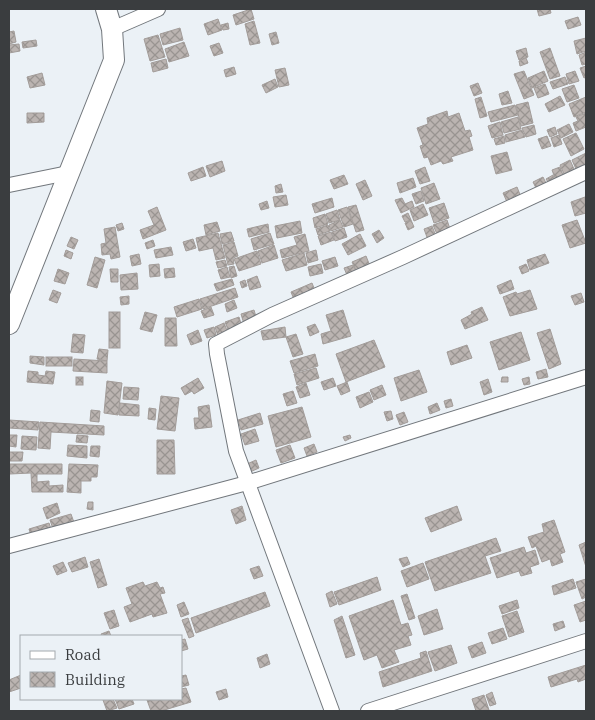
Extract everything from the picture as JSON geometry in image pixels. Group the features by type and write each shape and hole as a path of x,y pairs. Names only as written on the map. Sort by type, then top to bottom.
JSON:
{"street":[{"path":"9,324 114,60 112,29 106,9"},
{"path":"112,29 158,9"},
{"path":"332,711 236,451 216,354 216,344 272,315 403,257 586,172"},
{"path":"9,185 68,173"},
{"path":"9,546 247,484 586,377"},
{"path":"368,711 586,641"}],"building":[{"path":"251,9 254,19 236,25 233,15"},
{"path":"537,9 550,9 551,13 539,16"},
{"path":"578,17 581,25 568,29 565,21"},
{"path":"218,19 222,30 208,35 204,24"},
{"path":"254,21 260,43 250,45 245,24"},
{"path":"228,23 229,29 223,30 221,25"},
{"path":"180,28 183,40 163,45 160,34"},
{"path":"14,31 16,42 9,44 9,32"},
{"path":"276,32 279,43 272,45 269,34"},
{"path":"158,35 165,57 150,61 144,39"},
{"path":"586,38 586,51 577,54 574,41"},
{"path":"36,40 37,46 23,48 22,42"},
{"path":"184,42 189,56 169,62 165,49"},
{"path":"219,43 223,53 214,56 210,46"},
{"path":"19,44 20,51 9,53 9,45"},
{"path":"526,48 528,57 519,60 516,51"},
{"path":"550,48 560,76 550,79 540,52"},
{"path":"586,52 586,64 582,65 579,55"},
{"path":"526,58 528,63 520,66 519,61"},
{"path":"166,59 168,68 153,72 151,63"},
{"path":"586,66 586,77 584,78 580,68"},
{"path":"234,67 236,74 226,77 224,70"},
{"path":"285,68 289,85 279,87 275,70"},
{"path":"524,71 534,95 524,99 514,74"},
{"path":"544,71 548,81 532,88 528,78"},
{"path":"575,71 579,81 569,84 566,74"},
{"path":"42,73 45,85 30,88 27,77"},
{"path":"565,77 568,84 553,89 550,82"},
{"path":"275,79 278,87 266,93 262,85"},
{"path":"478,83 482,93 474,96 470,86"},
{"path":"545,84 549,94 538,98 534,88"},
{"path":"574,85 579,98 567,102 562,89"},
{"path":"508,91 512,103 502,105 499,94"},
{"path":"560,96 565,105 549,112 545,104"},
{"path":"481,97 487,116 480,118 475,99"},
{"path":"586,97 586,112 574,117 569,104"},
{"path":"528,102 533,123 521,126 516,105"},
{"path":"515,105 518,115 491,122 488,112"},
{"path":"447,111 448,117 459,113 465,131 470,130 472,136 469,137 473,150 451,157 453,161 443,164 441,161 431,165 428,157 424,158 420,146 423,145 417,128 428,124 427,118"},
{"path":"27,113 44,113 44,122 27,123"},
{"path":"586,113 586,127 576,131 573,123 578,121 576,117"},
{"path":"518,117 521,129 504,133 501,122"},
{"path":"500,122 503,135 492,138 488,126"},
{"path":"569,124 573,132 561,138 557,130"},
{"path":"534,125 536,134 526,137 522,128"},
{"path":"555,127 557,134 550,137 547,130"},
{"path":"522,130 525,137 506,142 505,135"},
{"path":"576,133 584,149 571,156 563,139"},
{"path":"559,135 562,144 554,147 551,138"},
{"path":"504,136 505,143 496,145 494,139"},
{"path":"547,136 551,146 542,149 538,139"},
{"path":"507,152 512,170 496,174 491,156"},
{"path":"586,153 586,164 576,169 572,160"},
{"path":"570,160 574,169 564,174 560,165"},
{"path":"222,161 225,171 210,177 206,166"},
{"path":"203,167 206,176 191,181 188,173"},
{"path":"425,167 430,181 420,184 415,171"},
{"path":"560,167 563,175 555,178 552,170"},
{"path":"344,175 348,184 334,189 330,180"},
{"path":"553,175 554,179 548,182 546,179"},
{"path":"543,177 546,183 536,188 533,182"},
{"path":"413,178 416,187 400,193 397,183"},
{"path":"365,180 372,196 363,200 356,184"},
{"path":"434,183 440,199 426,204 421,188"},
{"path":"281,184 283,192 276,193 275,186"},
{"path":"517,187 521,197 507,202 503,193"},
{"path":"421,191 424,201 416,204 412,194"},
{"path":"286,195 288,205 275,207 273,197"},
{"path":"585,197 586,213 575,216 571,202"},
{"path":"332,198 334,207 315,213 312,204"},
{"path":"402,198 405,204 412,201 414,207 401,213 395,200"},
{"path":"267,201 269,208 261,210 259,204"},
{"path":"444,203 449,218 434,223 429,208"},
{"path":"423,204 428,215 414,221 410,210"},
{"path":"356,205 364,230 356,232 348,207"},
{"path":"157,207 166,230 143,239 140,230 154,225 148,211"},
{"path":"347,207 353,224 344,227 338,210"},
{"path":"337,210 340,220 329,223 326,214"},
{"path":"408,213 411,220 405,222 402,216"},
{"path":"325,214 328,224 315,228 313,218"},
{"path":"340,220 343,227 331,231 329,225"},
{"path":"411,220 414,227 408,230 405,223"},
{"path":"447,220 450,229 437,234 433,225"},
{"path":"577,220 586,243 570,248 562,225"},
{"path":"300,221 302,233 277,238 275,226"},
{"path":"217,222 220,231 206,235 204,225"},
{"path":"122,223 124,229 118,231 116,225"},
{"path":"268,224 269,232 249,237 247,229"},
{"path":"328,225 330,231 318,235 316,229"},
{"path":"432,226 436,236 428,240 424,229"},
{"path":"115,227 120,257 111,259 110,254 102,255 101,244 106,243 104,229"},
{"path":"344,228 347,237 335,241 332,232"},
{"path":"379,230 384,238 377,243 372,234"},
{"path":"231,232 234,241 222,244 220,234"},
{"path":"331,232 334,240 321,245 318,236"},
{"path":"218,233 225,258 216,260 213,248 199,251 196,238"},
{"path":"270,233 274,244 254,250 251,239"},
{"path":"305,234 309,251 282,258 280,250 297,245 294,237"},
{"path":"360,234 366,246 348,255 342,244"},
{"path":"71,237 78,240 74,249 67,246"},
{"path":"193,239 196,248 186,251 183,242"},
{"path":"153,240 155,246 147,249 145,243"},
{"path":"234,242 238,256 233,258 234,264 228,265 223,245"},
{"path":"274,245 278,258 262,263 258,251"},
{"path":"171,247 173,255 156,258 154,250"},
{"path":"66,250 73,253 71,259 64,256"},
{"path":"316,250 318,260 308,263 306,253"},
{"path":"257,251 261,264 239,271 234,259"},
{"path":"304,253 307,265 286,271 282,260"},
{"path":"139,254 141,264 132,266 130,256"},
{"path":"545,254 549,263 530,270 527,260"},
{"path":"366,256 370,266 357,272 352,262"},
{"path":"95,257 105,260 97,288 87,285"},
{"path":"335,257 338,266 325,270 322,261"},
{"path":"225,260 227,266 218,268 216,262"},
{"path":"159,264 160,276 150,277 149,265"},
{"path":"321,264 323,273 310,276 308,267"},
{"path":"526,264 529,271 522,274 519,267"},
{"path":"353,265 356,271 347,275 344,268"},
{"path":"234,266 237,276 231,278 229,267"},
{"path":"227,267 230,277 221,279 218,270"},
{"path":"174,268 175,277 165,278 164,269"},
{"path":"58,269 69,273 65,284 54,281"},
{"path":"110,269 118,269 118,282 111,282"},
{"path":"137,273 138,289 121,290 120,275"},
{"path":"257,276 261,287 250,290 247,280"},
{"path":"232,279 234,285 217,291 214,284"},
{"path":"245,280 247,286 242,288 240,282"},
{"path":"511,280 514,289 500,294 497,286"},
{"path":"312,283 316,293 295,302 291,292"},
{"path":"235,288 238,297 203,309 200,299"},
{"path":"53,290 61,293 57,303 49,300"},
{"path":"530,290 537,309 510,316 503,297 516,292 517,294"},
{"path":"581,293 584,302 575,305 571,296"},
{"path":"129,296 129,304 121,305 120,297"},
{"path":"199,299 202,309 177,317 174,307"},
{"path":"234,300 237,308 227,312 225,304"},
{"path":"211,307 214,315 204,318 201,311"},
{"path":"482,307 488,320 465,329 461,320 472,314 471,312"},
{"path":"254,310 257,320 244,324 241,314"},
{"path":"343,310 351,336 323,344 321,334 331,331 326,315"},
{"path":"109,312 120,312 120,348 109,348"},
{"path":"145,312 157,315 152,332 140,329"},
{"path":"239,317 242,327 229,332 225,322"},
{"path":"165,318 176,318 177,346 165,346"},
{"path":"224,323 228,333 218,336 215,327"},
{"path":"315,324 319,332 310,336 307,327"},
{"path":"214,327 216,335 207,338 204,330"},
{"path":"285,327 286,337 263,340 261,331"},
{"path":"550,329 561,364 549,369 537,333"},
{"path":"198,330 202,341 191,345 187,335"},
{"path":"521,332 530,360 499,370 490,342"},
{"path":"73,334 85,335 83,353 71,352"},
{"path":"296,334 303,354 293,357 286,337"},
{"path":"374,340 385,367 346,382 336,354"},
{"path":"467,345 472,358 451,365 447,352"},
{"path":"99,349 108,350 107,361 97,359"},
{"path":"315,354 318,366 294,373 290,361"},
{"path":"30,356 44,357 44,365 30,363"},
{"path":"46,357 72,357 72,366 46,366"},
{"path":"74,359 107,361 107,373 73,371"},
{"path":"316,368 319,378 297,385 294,374"},
{"path":"546,369 548,377 538,379 536,372"},
{"path":"419,370 427,392 401,401 394,378"},
{"path":"28,371 38,372 38,375 45,376 46,371 55,372 53,384 27,382"},
{"path":"76,377 83,377 83,385 76,385"},
{"path":"502,377 508,377 508,382 501,382"},
{"path":"529,377 530,384 524,385 522,379"},
{"path":"198,378 204,388 194,394 192,391 185,395 181,388"},
{"path":"333,378 336,386 324,390 321,382"},
{"path":"488,379 492,392 484,395 480,382"},
{"path":"107,381 122,383 118,415 104,413"},
{"path":"347,382 350,391 341,395 337,386"},
{"path":"306,383 310,395 300,398 296,387"},
{"path":"382,385 386,395 374,400 370,390"},
{"path":"124,387 139,388 138,400 123,399"},
{"path":"293,391 297,403 287,406 283,394"},
{"path":"369,392 373,402 360,408 356,397"},
{"path":"161,396 179,398 175,431 157,429"},
{"path":"451,399 453,406 446,408 444,401"},
{"path":"120,403 139,405 139,416 119,415"},
{"path":"437,403 440,410 430,414 428,407"},
{"path":"209,405 212,427 195,429 194,418 199,418 198,407"},
{"path":"302,407 311,437 276,447 268,416"},
{"path":"149,408 156,409 155,420 148,419"},
{"path":"91,410 100,411 99,422 90,421"},
{"path":"391,411 393,419 387,421 384,412"},
{"path":"404,412 408,422 400,425 396,415"},
{"path":"260,413 263,424 241,430 238,420"},
{"path":"9,420 39,422 38,430 9,428"},
{"path":"40,422 104,426 104,435 51,432 50,449 38,448"},
{"path":"255,429 259,441 245,445 241,434"},
{"path":"9,435 17,435 16,447 9,446"},
{"path":"77,435 88,436 87,443 76,442"},
{"path":"350,435 351,438 345,441 343,437"},
{"path":"22,436 37,437 36,450 21,449"},
{"path":"157,440 174,440 175,474 157,474"},
{"path":"314,444 317,452 307,456 304,448"},
{"path":"68,445 87,446 87,458 67,456"},
{"path":"290,445 295,458 281,463 276,450"},
{"path":"91,446 100,446 99,457 90,456"},
{"path":"9,452 23,452 22,461 9,461"},
{"path":"256,460 259,468 250,472 247,464"},
{"path":"10,464 62,464 62,474 37,474 37,482 49,481 49,486 63,485 63,492 32,492 31,473 10,474"},
{"path":"69,464 98,465 97,477 91,477 91,481 81,481 81,493 67,492"},
{"path":"88,502 93,502 93,510 87,509"},
{"path":"57,503 60,513 47,519 43,508"},
{"path":"242,506 246,520 236,524 231,510"},
{"path":"457,506 462,520 431,532 425,518"},
{"path":"71,514 76,528 55,535 50,520"},
{"path":"554,520 565,552 560,554 563,562 552,566 550,559 542,562 536,546 532,548 528,537 544,532 542,524"},
{"path":"49,523 53,535 33,542 29,529"},
{"path":"496,538 501,551 485,556 491,573 435,591 425,562"},
{"path":"586,542 586,567 579,545"},
{"path":"524,547 526,553 535,550 539,564 530,567 532,573 521,576 519,571 497,578 490,558"},
{"path":"85,557 88,567 72,572 68,563"},
{"path":"407,557 410,564 403,567 399,559"},
{"path":"99,559 107,585 98,588 90,562"},
{"path":"63,562 67,571 57,575 53,566"},
{"path":"423,563 429,579 407,587 401,571"},
{"path":"259,566 263,576 254,579 250,569"},
{"path":"377,577 381,590 339,605 334,592"},
{"path":"573,579 576,588 554,595 552,586"},
{"path":"586,579 586,597 582,599 576,582"},
{"path":"143,582 145,586 157,582 160,588 163,587 165,593 160,594 167,613 153,617 152,614 130,622 124,607 132,604 126,588"},
{"path":"332,591 337,604 330,607 326,594"},
{"path":"265,592 270,606 196,633 191,618"},
{"path":"407,594 415,618 409,620 401,596"},
{"path":"393,600 401,625 408,623 412,635 408,636 411,645 394,650 399,662 382,668 377,655 364,660 349,616"},
{"path":"517,600 519,608 502,614 499,606"},
{"path":"586,601 586,620 580,622 574,605"},
{"path":"184,602 189,614 181,617 177,605"},
{"path":"437,609 443,629 424,635 418,616"},
{"path":"114,610 119,626 110,629 104,613"},
{"path":"517,611 524,632 509,637 502,616"},
{"path":"342,616 355,655 346,658 334,620"},
{"path":"188,618 194,636 189,638 182,620"},
{"path":"563,621 565,627 555,631 553,624"},
{"path":"503,628 507,639 492,644 488,633"},
{"path":"109,631 111,635 102,635"},
{"path":"185,639 188,649 182,651 182,640"},
{"path":"482,642 486,653 472,658 468,647"},
{"path":"451,645 457,663 435,671 428,652"},
{"path":"426,651 432,671 383,687 379,672 421,658 420,653"},
{"path":"267,654 270,664 260,668 257,658"},
{"path":"586,665 586,679 578,682 577,679 551,687 548,677"},
{"path":"20,675 20,688 9,692 9,680"},
{"path":"186,675 189,685 182,687 182,676"},
{"path":"186,688 191,702 161,711 151,711 147,700 182,700 182,689"},
{"path":"226,689 228,697 219,700 216,692"},
{"path":"492,692 496,704 490,706 486,695"},
{"path":"484,695 489,710 476,711 472,699"},
{"path":"103,700 113,700 117,708 107,711"},
{"path":"115,700 132,700 134,704 119,709"}]}
